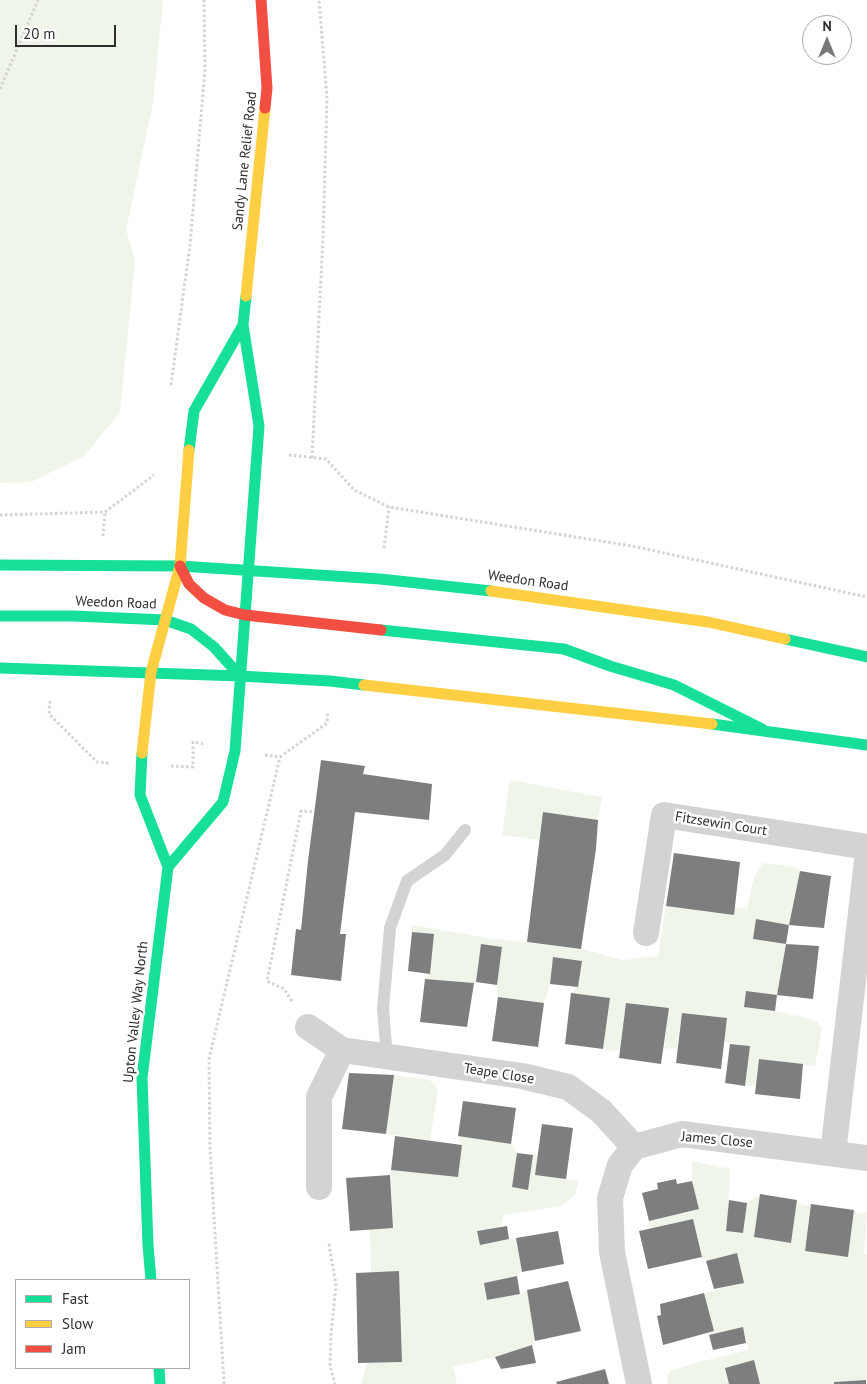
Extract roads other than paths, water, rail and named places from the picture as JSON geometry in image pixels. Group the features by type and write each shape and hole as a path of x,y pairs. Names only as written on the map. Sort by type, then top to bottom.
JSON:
{"main road":[{"name":"Sandy Lane Relief Road","path":"240,676 259,426 243,325 267,88 261,0"},
{"name":"Sandy Lane Relief Road","path":"165,620 180,566 186,472 194,411 243,325"},
{"name":"Weedon Road","path":"0,565 180,566 380,579 498,592 708,622 867,657"},
{"path":"180,566 189,584 204,598 225,610 245,615 564,649 610,666 674,685 763,730"},
{"name":"Weedon Road","path":"0,616 74,616 165,620 191,629 229,662 240,676"},
{"name":"Upton Valley Way North","path":"151,1279 142,1078 168,867 140,796 141,765 151,672 165,620"},
{"path":"0,668 151,672 330,681 763,730 867,746"},
{"path":"168,867 223,802 235,751 240,676"},
{"path":"159,1369 160,1384"}],"street":[{"name":"Fitzsewin Court","path":"646,933 664,815 867,847"},
{"path":"833,1153 867,861"},
{"name":"Teape Close","path":"308,1027 342,1050 522,1076 568,1087 602,1111 634,1147"},
{"path":"319,1187 318,1097 342,1050"},
{"name":"James Close","path":"634,1147 682,1134 867,1158"},
{"path":"634,1147 620,1165 610,1198 612,1252 639,1384"}],"lane":[{"path":"387,1057 383,1009 390,928 407,881 445,855 465,830"}]}
